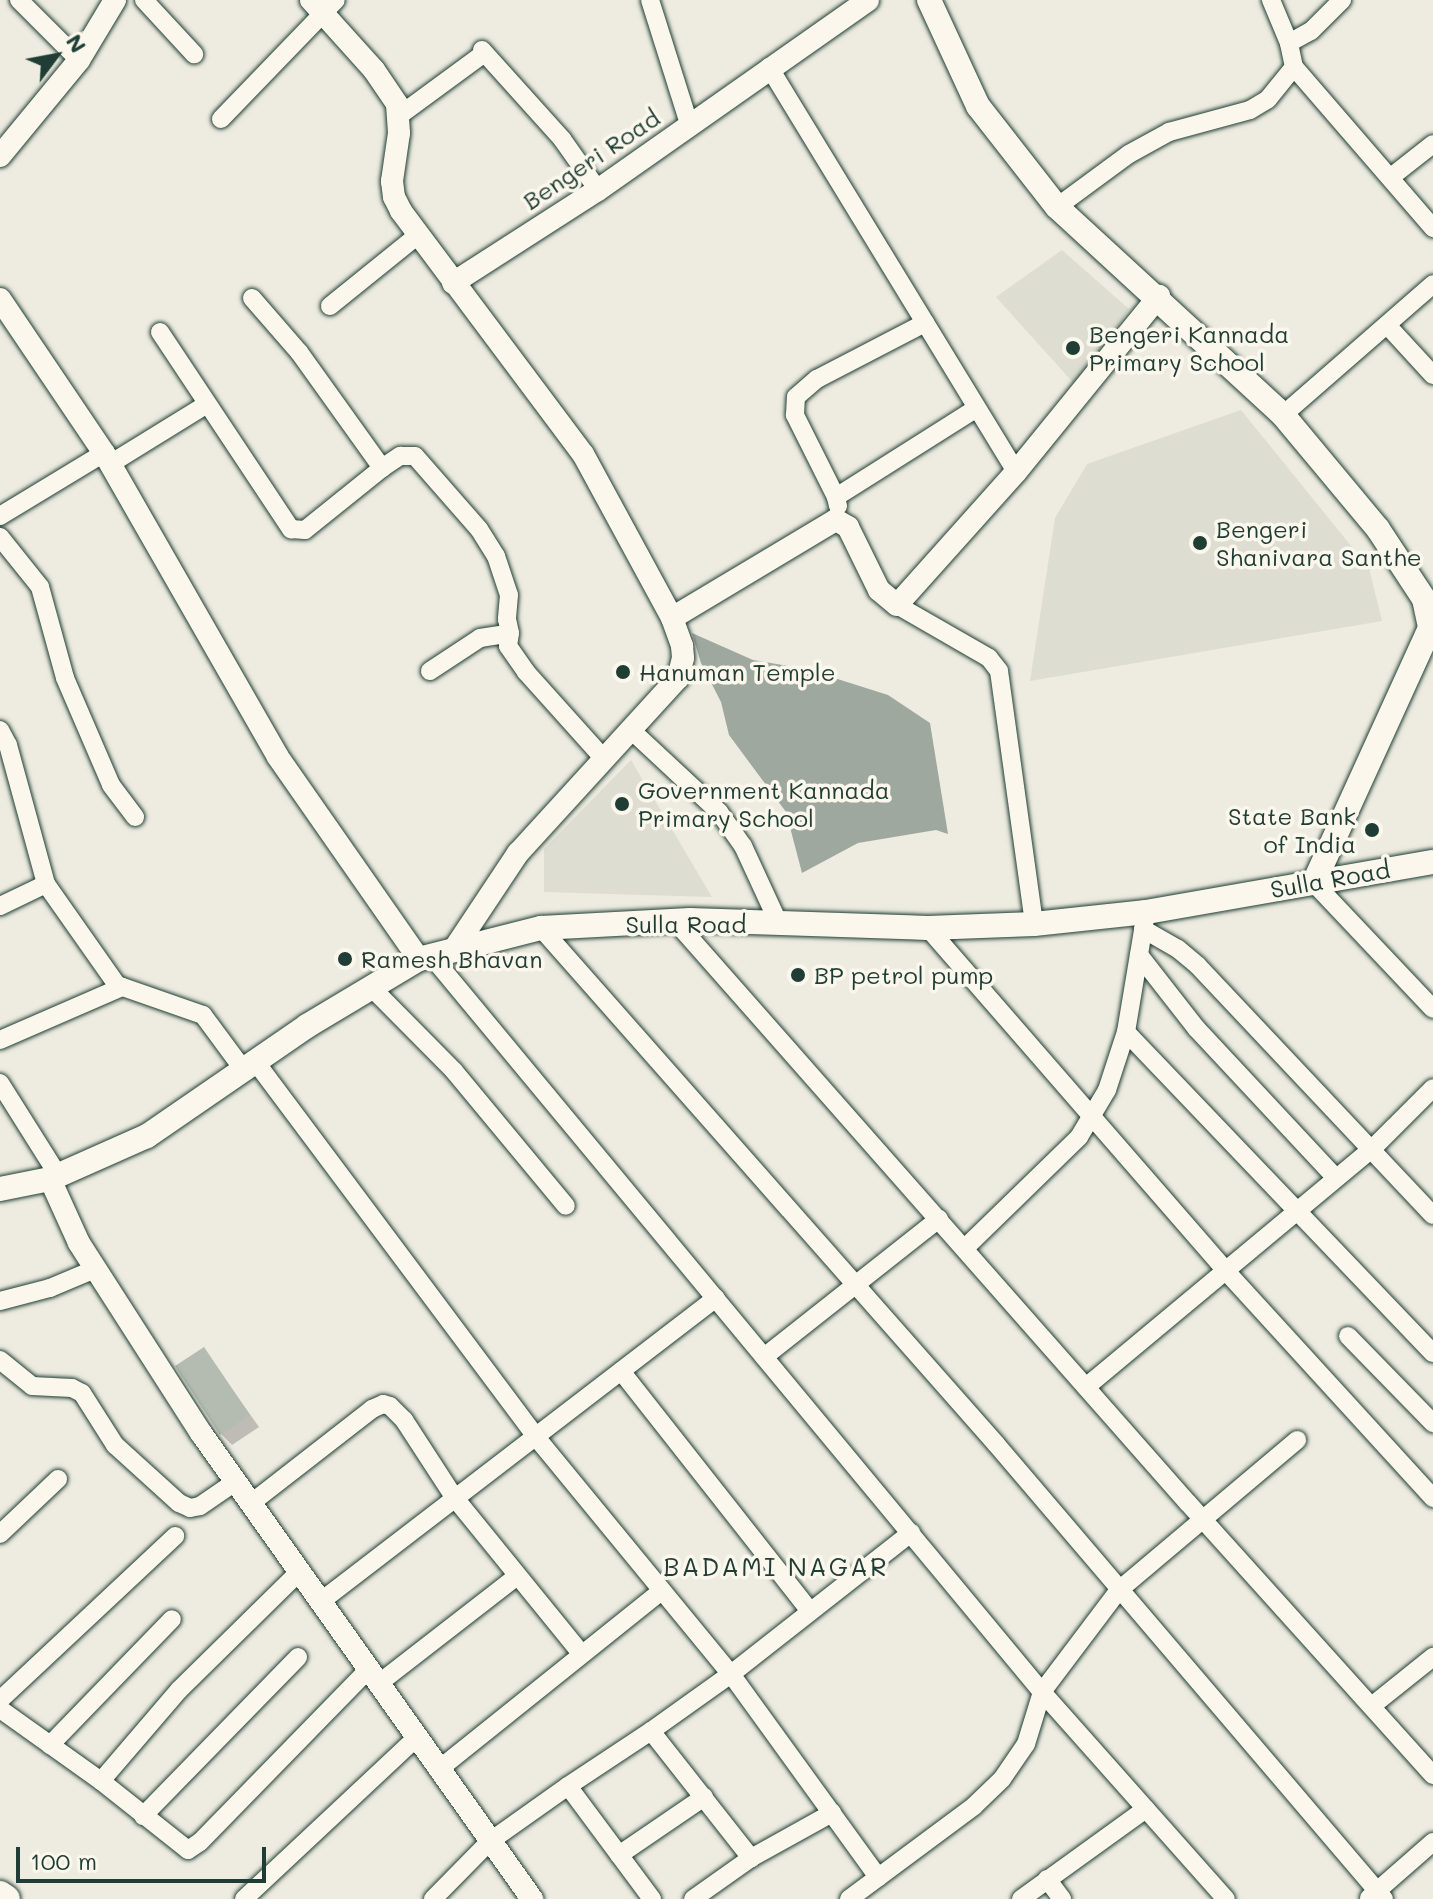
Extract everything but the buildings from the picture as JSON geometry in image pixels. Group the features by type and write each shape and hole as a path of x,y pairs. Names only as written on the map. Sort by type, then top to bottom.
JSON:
{"main road":[{"path":"929,0 978,106 1057,207 1159,296 1283,415 1378,529 1424,599 1430,628 1314,883"},
{"name":"Sulla Road","path":"2,1186 54,1177 147,1136 249,1065 371,987 435,956 541,928 675,921 928,928 1145,920 1314,883 1428,868"},
{"path":"0,1895 6,1899"}],"street":[{"path":"19,0 79,60"},
{"path":"0,156 79,60 115,0"},
{"path":"144,0 194,54"},
{"name":"Bengeri Road","path":"453,283 598,190 689,124 650,0"},
{"path":"689,124 868,0"},
{"path":"1271,0 1289,43 1294,67 1433,228"},
{"path":"1289,43 1311,31 1342,0"},
{"path":"221,119 323,4 383,81 400,115 392,162 394,197 453,283 583,454 672,618 682,646 678,678 518,853 435,956"},
{"path":"400,115 481,54 552,127 598,190"},
{"path":"769,67 1016,472"},
{"path":"1057,207 1129,154 1169,132 1250,110 1275,91 1294,67"},
{"path":"1391,177 1433,144"},
{"path":"330,306 418,235"},
{"path":"1283,415 1433,284"},
{"path":"897,605 1016,472 1159,296"},
{"path":"252,298 299,352 382,468"},
{"path":"0,299 107,458 278,757 435,956 1042,1692 1226,1899"},
{"path":"925,323 817,379 796,397 795,415 879,590 897,605 989,658 999,671 1034,924"},
{"path":"1387,325 1433,375"},
{"path":"160,332 284,521 298,531 318,523 400,456 415,456 479,529 505,576 510,633 508,646 526,672 604,759"},
{"path":"0,516 207,404"},
{"path":"672,618 832,521 838,508 975,409"},
{"path":"0,537 40,587 65,678 111,785 135,817"},
{"path":"430,671 480,638 510,633"},
{"path":"630,729 719,812 743,846 779,924"},
{"path":"0,730 8,745 46,884 64,906 107,975 122,987 203,1015 249,1065 536,1437 660,1592 731,1674 878,1877"},
{"path":"1314,883 1433,1009"},
{"path":"0,906 46,884"},
{"path":"965,1248 1079,1137 1113,1077 1126,1032 1145,920"},
{"path":"1145,920 1198,966 1433,1215"},
{"path":"675,921 1204,1521 1433,1775"},
{"path":"541,928 1119,1590 1376,1896 1433,1842"},
{"path":"928,928 1225,1270 1433,1498"},
{"path":"1139,955 1196,1028 1336,1178"},
{"path":"0,1040 122,987"},
{"path":"371,987 454,1071 566,1206"},
{"path":"1126,1032 1433,1353"},
{"path":"0,1083 54,1177 95,1269 250,1504 532,1899"},
{"path":"1086,1387 1372,1149 1433,1088"},
{"path":"764,1357 939,1219"},
{"path":"0,1301 50,1288 95,1269"},
{"path":"320,1602 716,1298"},
{"path":"1348,1336 1433,1423"},
{"path":"0,1360 32,1386 72,1388 82,1393 115,1445 179,1503 190,1508 200,1506 235,1482"},
{"path":"621,1371 810,1611"},
{"path":"250,1504 383,1404 390,1406 404,1420 454,1497 516,1577 581,1653"},
{"path":"849,1899 974,1806 1002,1779 1026,1744 1042,1692 1119,1590 1297,1440"},
{"path":"0,1534 58,1479"},
{"path":"433,1899 489,1842 731,1674 911,1533"},
{"path":"0,1700 175,1536"},
{"path":"101,1781 179,1690 299,1572"},
{"path":"0,1709 101,1781 188,1850 373,1677 516,1577"},
{"path":"438,1770 660,1592"},
{"path":"50,1745 172,1619"},
{"path":"143,1816 298,1657"},
{"path":"1373,1705 1433,1657"},
{"path":"651,1731 751,1858"},
{"path":"244,1899 416,1738"},
{"path":"568,1786 652,1899"},
{"path":"619,1855 704,1797"},
{"path":"1021,1899 1146,1809"},
{"path":"693,1899 751,1858 832,1813"},
{"path":"1047,1879 1062,1899"}],"shaded area":[{"name":"Bengeri Kannada Primary School","path":"1062,250 1129,309 1078,388 996,297"},
{"name":"Bengeri Shanivara Santhe","path":"1241,410 1369,568 1382,621 1030,681 1055,518 1087,464"},
{"path":"692,633 753,660 806,669 888,695 930,723 948,834 936,830 858,843 802,873 786,812 729,735 721,702 701,663"},
{"name":"Government Kannada Primary School","path":"631,760 712,897 544,892 544,849"}],"place":[{"name":"Bengeri Kannada Primary School","path":"1073,348"},
{"name":"Bengeri Shanivara Santhe","path":"1200,543"},
{"name":"Hanuman Temple","path":"623,672"},
{"name":"Government Kannada Primary School","path":"622,804"},
{"name":"State Bank of India","path":"1372,830"},
{"name":"Ramesh Bhavan","path":"345,959"},
{"name":"BP petrol pump","path":"798,975"}],"district":[{"name":"BADAMI NAGAR","path":"776,1567"}]}
